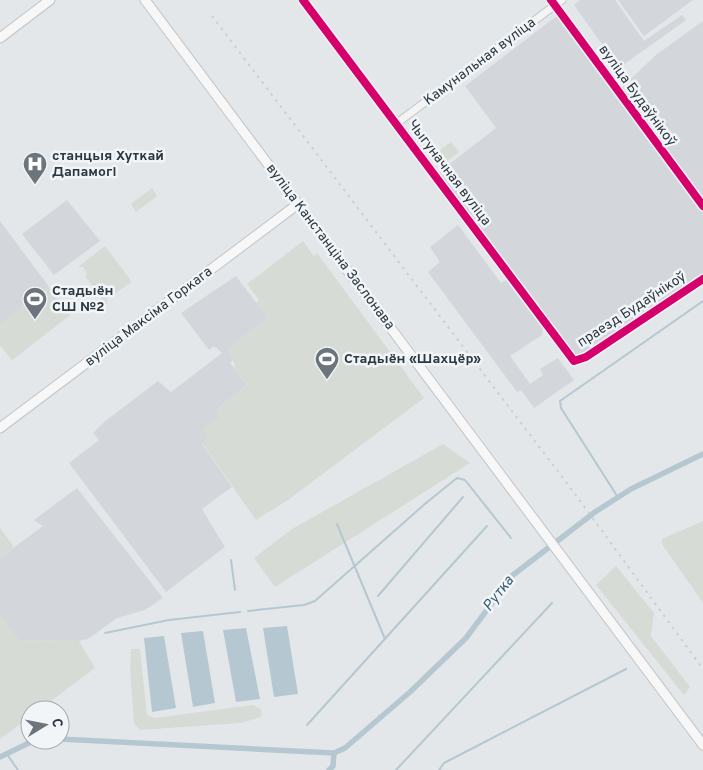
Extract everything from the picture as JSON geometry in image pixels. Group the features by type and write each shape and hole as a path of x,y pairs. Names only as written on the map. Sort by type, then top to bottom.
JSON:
{"main road":[{"path":"0,38 50,0"},
{"name":"вуліца Канстанціна Заслонава","path":"145,0 703,744"},
{"name":"вуліца Максіма Горкага","path":"0,428 298,204"}],"street":[{"name":"Чыгуначная вуліца","path":"303,0 397,123 574,362"},
{"name":"Камунальная вуліца","path":"397,123 553,3 562,0"},
{"name":"вуліца Будаўнікоў","path":"553,3 703,206"},
{"name":"праезд Будаўнікоў","path":"574,362 586,357 703,279"}],"shaded area":[{"path":"580,0 615,0 644,41 682,15 686,20 619,68 574,5"},
{"path":"618,0 693,0 644,36"},
{"path":"558,15 703,210 703,273 577,358 438,173 496,128 465,86"},
{"path":"703,21 703,201 619,90 656,55"},
{"path":"451,142 459,152 447,161 439,151"},
{"path":"152,188 157,196 136,212 131,204"},
{"path":"67,200 100,241 54,275 22,234"},
{"path":"0,221 70,315 12,360 0,345"},
{"path":"458,225 501,283 506,280 543,329 542,335 510,356 530,384 543,375 540,369 558,358 574,380 534,408 521,390 517,392 428,272 440,262 430,247"},
{"name":"Стадыён «Шахцёр»","path":"303,241 314,256 317,253 424,398 288,500 256,520 202,443 209,438 202,429 219,417 216,411 218,408 247,385 234,368 235,365 228,349 268,318 256,303 259,300 247,284"},
{"path":"105,246 132,282 107,299 107,304 103,305 101,298 85,276 87,274 83,267 78,267"},
{"path":"236,276 268,318 228,349 233,360 230,363 247,385 218,408 220,417 209,438 202,444 232,487 202,509 225,547 166,592 69,463 99,440 93,433 104,422 158,381 171,392 222,353 214,346 209,350 181,313"},
{"name":"Стадыён СШ №2","path":"48,287 70,315 12,360 0,345 0,324"},
{"path":"443,444 470,463 275,587 254,558 292,529"},
{"path":"77,488 163,598 145,610 117,618 88,639 79,641 18,640 0,615 0,558 43,526 34,520"},
{"path":"703,521 703,603 662,544 662,539"},
{"path":"0,528 14,547 0,558"},
{"path":"616,566 654,613 651,636 690,687 684,695 596,585"},
{"path":"0,615 18,640 79,641 95,668 52,700 20,700 20,724 0,739"},
{"path":"131,649 140,649 147,715 155,718 253,705 262,710 261,717 241,723 140,730 134,723 130,669"}],"water":[{"path":"287,626 298,694 274,697 263,628"},
{"path":"246,628 260,699 236,702 223,630"},
{"path":"203,631 215,703 193,707 181,633"},
{"path":"164,636 176,708 152,712 144,638"}],"waterway":[{"path":"619,499 561,408 560,401 703,301"},
{"name":"Рутка","path":"329,770 333,766 334,753 345,748 410,692 466,638 513,575 595,512 631,489 703,454"},
{"path":"248,611 304,605 315,601 457,478 465,480 511,538"},
{"path":"378,596 463,497"},
{"path":"337,524 385,639"},
{"path":"307,725 487,526"},
{"path":"231,560 235,590"},
{"path":"396,770 552,603"},
{"path":"105,633 169,620 240,612"},
{"path":"439,770 444,763 626,669"},
{"path":"70,740 334,753"},
{"path":"0,757 20,747"},
{"path":"6,753 18,770"}],"railway":[{"path":"212,16 578,498 703,669"}],"cycle path":[{"path":"303,0 574,361 586,357 703,279"},
{"path":"551,0 703,206"}],"place":[{"name":"станцыя Хуткай Дапамогі","path":"35,185"},
{"name":"Стадыён СШ №2","path":"35,320"},
{"name":"Стадыён «Шахцёр»","path":"327,380"}]}
